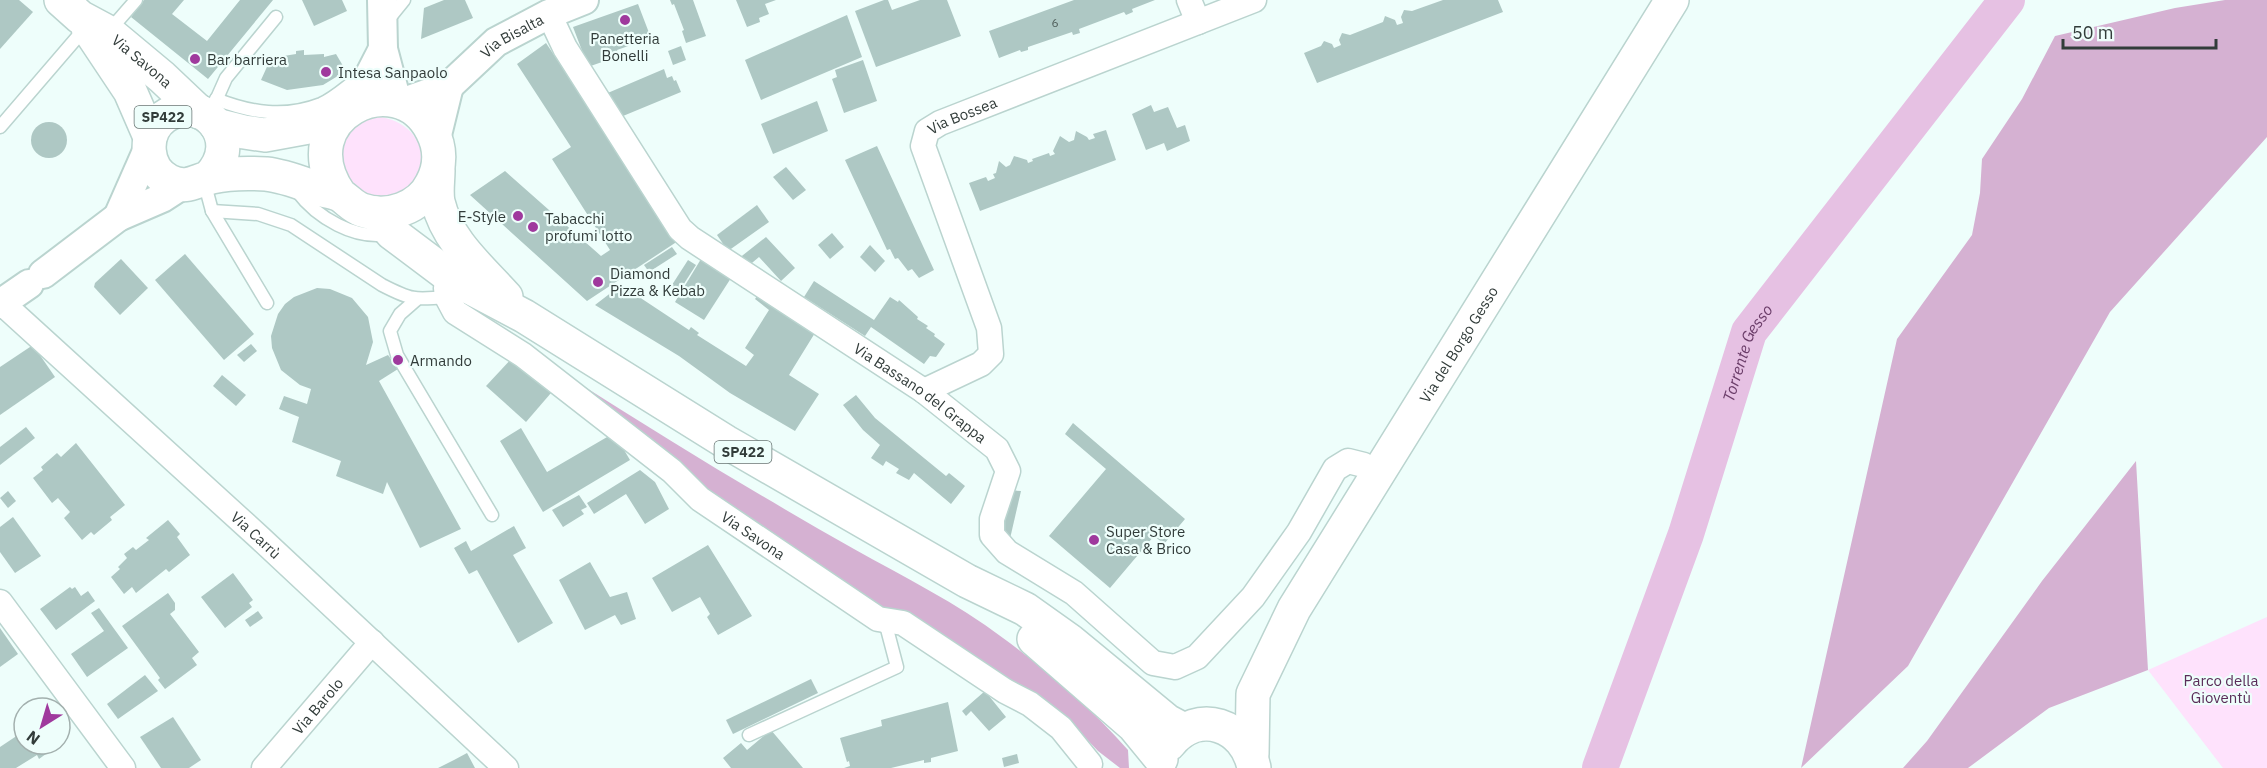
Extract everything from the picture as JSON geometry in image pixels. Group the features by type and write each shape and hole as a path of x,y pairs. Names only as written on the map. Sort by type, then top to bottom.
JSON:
{"main road":[{"name":"Via del Borgo Gesso","path":"1253,761 1253,694 1294,609 1672,0"},
{"name":"Via Savona","path":"84,19 210,113 244,132 265,135 341,117"},
{"name":"Via Savona","path":"84,19 130,92 149,143"},
{"name":"SP422","path":"341,117 360,104 370,101 399,102"},
{"path":"383,223 391,213 407,208 421,198 432,185 437,154 428,123 416,111 399,102"},
{"name":"SP422","path":"210,113 187,109 174,111 163,117 155,126 149,143 151,162 158,173 169,181 202,189 257,173 288,178 340,195 350,204 383,223"},
{"path":"202,189 223,158 222,135 210,113"},
{"path":"340,195 331,182 325,159 328,136 341,117"},
{"name":"Via Savona","path":"437,154 438,201 448,230 461,248 524,316"},
{"name":"Via Savona","path":"383,223 449,287 524,316 726,442 967,581 1034,616 1070,641 1167,721 1198,727 1229,729 1242,740 1253,761"},
{"name":"Via Savona","path":"967,581 1134,726 1161,764"},
{"path":"1161,764 1166,748 1174,738 1198,727 1253,694"}],"street":[{"name":"Via Bisalta","path":"399,102 449,86 496,42 549,14 584,0"},
{"path":"1189,0 1198,22"},
{"name":"Via Bossea","path":"924,392 981,364 991,354 989,328 923,146 927,131 940,123 1254,0"},
{"name":"Via Bassano del Grappa","path":"549,14 565,48 680,230 924,392 997,449 1008,471 992,519 992,535 1007,552 1074,593 1152,663 1175,667 1197,657 1252,597 1299,532 1335,469 1348,461 1364,465 1378,474"},
{"path":"380,36 399,102"},
{"path":"341,117 365,84 380,36"},
{"path":"437,154 449,86"},
{"path":"118,217 149,143"},
{"path":"1,303 118,217 162,198 202,189"},
{"name":"Via Savona","path":"449,287 454,312 523,355 672,471 700,499 878,619 903,623 1005,691 1030,704 1061,728 1095,767"},
{"name":"Via Carrù","path":"1,303 507,768"},
{"path":"0,602 123,768"},
{"name":"Via Barolo","path":"264,768 372,642"}],"lane":[{"path":"0,127 84,19 136,0"},
{"path":"210,113 238,108 261,113 289,112 323,103 380,36 404,0"},
{"path":"210,113 226,78 276,17"},
{"path":"288,178 302,198 321,214 355,232 374,236 383,223"},
{"path":"202,189 258,214 291,225 382,285 416,300"},
{"path":"202,189 267,303"},
{"path":"449,287 416,300 400,315 390,331 397,355 492,515"},
{"path":"749,735 897,667 888,629 878,619"}],"green space":[{"path":"381,117 401,124 414,136 421,151 421,166 415,180 404,192 388,198 368,198 359,194 345,182 341,144 346,132 356,124"},
{"name":"Parco della Gioventù","path":"2267,617 2267,768 2223,768 2148,670"}],"shaded area":[{"path":"2225,0 2267,0 2267,137 2110,312 1908,666 1801,768 1897,339 1972,235 1980,193 1982,159 2022,99 2055,36 2175,8"},
{"path":"577,382 749,488 985,625 1053,677 1099,719 1128,750 1129,768 1120,768 1098,751 1080,732 1034,697 887,610 710,493 592,398"},
{"path":"2136,461 2148,670 2049,708 1968,768 1903,768 1927,741 2042,581"}],"building":[{"path":"0,0 19,0 33,12 0,49"},
{"path":"144,0 184,0 172,14 207,41 240,0 273,0 208,79 131,17"},
{"path":"302,0 342,0 347,11 314,26"},
{"path":"444,0 465,0 473,18 421,39 424,8"},
{"path":"670,0 693,0 706,36 686,43 682,31 684,30 674,4 672,5"},
{"path":"736,0 776,0 765,4 769,14 759,18 760,22 747,27"},
{"path":"888,0 892,10 920,0 947,0 961,36 876,67 855,11"},
{"path":"1074,0 1155,0 1132,9 1133,12 1126,15 1124,12 1079,29 1080,33 1073,35 1072,32 1028,47 1028,50 1021,52 1020,50 999,58 989,31"},
{"path":"1443,0 1498,0 1503,12 1317,83 1304,53 1321,46 1324,41 1332,44 1334,48 1341,45 1339,40 1342,33 1350,35 1383,22 1385,16 1395,20 1397,25 1403,23 1401,17 1404,10 1412,11"},
{"path":"638,4 651,38 617,50 619,56 585,68 586,61 573,27"},
{"path":"847,15 862,57 761,100 745,60"},
{"path":"546,43 678,241 587,301 470,195 505,171 601,256 610,250 552,159 571,147 517,64"},
{"path":"681,46 686,60 673,65 668,51"},
{"path":"304,50 304,55 324,54 324,57 336,54 346,71 323,85 287,90 261,80 271,58 296,54 296,51"},
{"path":"863,60 877,101 844,113 832,79 837,77 835,70"},
{"path":"664,69 667,78 672,76 674,81 676,80 681,92 623,116 624,119 603,95"},
{"path":"817,101 828,131 773,154 761,124"},
{"path":"1151,105 1154,112 1168,107 1177,128 1185,125 1190,141 1167,151 1164,143 1146,150 1132,114"},
{"path":"49,122 62,127 67,140 62,153 49,158 36,153 31,140 36,127"},
{"path":"1106,130 1116,160 980,211 969,183 986,177 988,181 995,178 993,174 996,173 999,161 1006,167 1010,165 1014,156 1027,160 1028,163 1033,161 1032,159 1049,153 1050,156 1055,154 1053,151 1060,136 1069,142 1074,140 1076,131 1089,140 1095,138 1093,134"},
{"path":"877,146 934,270 919,278 912,269 908,271 898,258 895,259 890,249 887,250 845,160"},
{"path":"786,167 806,190 793,200 773,177"},
{"path":"757,205 769,222 728,251 717,235"},
{"path":"832,233 844,247 830,259 818,245"},
{"path":"766,237 795,268 781,281 759,257 746,268 738,259"},
{"path":"870,245 885,261 875,272 860,257"},
{"path":"672,247 677,254 649,272 644,265"},
{"path":"185,254 254,334 224,360 155,280"},
{"path":"121,259 148,288 120,315 94,287 95,283"},
{"path":"701,259 731,278 704,320 675,302"},
{"path":"688,260 696,265 678,293 670,288"},
{"path":"814,281 874,320 890,297 898,302 899,300 918,317 917,319 928,326 926,328 935,334 934,336 945,344 936,357 930,356 924,364 871,327 865,336 804,297"},
{"path":"621,285 689,330 691,327 699,333 697,335 746,366 754,355 745,348 769,310 755,299 761,290 818,328 789,375 819,394 795,431 730,393 679,356 595,305"},
{"path":"317,288 330,289 352,298 368,317 373,342 366,365 388,355 398,369 379,381 461,529 420,548 387,482 383,494 336,476 341,461 292,442 299,417 279,409 284,396 307,404 311,389 300,385 281,370 272,348 271,336 278,314 285,304 294,297"},
{"path":"251,344 257,351 244,362 237,355"},
{"path":"33,345 55,377 0,415 0,367"},
{"path":"512,358 551,393 526,422 486,386"},
{"path":"222,375 246,395 236,406 213,386"},
{"path":"856,395 875,418 946,476 949,473 965,486 951,504 914,473 909,480 896,473 899,469 886,461 883,466 871,458 880,445 863,430 843,405"},
{"path":"1073,423 1185,519 1164,544 1154,536 1110,588 1049,536 1106,469 1065,434"},
{"path":"26,427 35,438 0,465 0,447"},
{"path":"521,428 547,472 614,433 630,460 543,512 500,441"},
{"path":"76,443 125,505 110,517 112,520 94,535 91,532 82,540 64,518 70,512 58,498 52,503 33,478 43,470 41,467 57,453 61,457"},
{"path":"640,470 655,482 669,509 645,524 626,494 594,514 587,503"},
{"path":"1007,490 1021,491 1009,543 998,529"},
{"path":"8,491 16,501 8,508 0,498"},
{"path":"579,495 587,507 581,510 584,514 563,527 552,510"},
{"path":"13,517 41,556 15,573 0,552 0,527"},
{"path":"168,520 180,534 177,537 190,555 169,572 166,569 136,593 132,587 124,594 111,577 127,558 124,554 133,547 136,550 149,540 146,538"},
{"path":"514,526 526,548 513,555 553,623 518,643 477,570 469,574 454,548 466,541 471,551"},
{"path":"708,545 752,616 718,635 707,617 710,614 700,597 672,612 652,578"},
{"path":"590,562 610,597 627,592 636,619 621,625 615,615 585,630 559,580"},
{"path":"233,573 253,600 249,603 252,607 225,628 201,597"},
{"path":"70,587 72,589 75,587 81,596 88,591 95,601 56,630 40,609"},
{"path":"168,593 175,603 175,610 170,614 199,652 192,658 197,665 165,689 158,680 160,678 122,626"},
{"path":"99,608 128,648 87,677 71,654 104,631 91,613"},
{"path":"258,611 263,618 250,627 245,620"},
{"path":"0,628 18,654 0,667"},
{"path":"145,675 158,691 118,719 107,704"},
{"path":"811,679 818,693 733,734 726,720"},
{"path":"985,691 1006,717 989,731 971,711 966,716 962,711"},
{"path":"948,702 958,751 931,758 931,762 924,763 924,760 891,768 844,768 850,766 840,738 882,726 881,720"},
{"path":"173,717 201,760 189,768 161,768 140,737"},
{"path":"771,730 803,768 731,768 723,758 741,743 747,750"},
{"path":"12,739 12,756 35,756 16,768 0,768 0,747"},
{"path":"467,753 475,768 438,768 454,760"},
{"path":"1017,754 1019,763 1004,767 1002,758"}],"waterway":[{"name":"Torrente Gesso","path":"1600,768 1686,534 1749,332 2007,0"}],"place":[{"name":"Panetteria Bonelli","path":"625,20"},
{"name":"Bar barriera","path":"195,59"},
{"name":"Intesa Sanpaolo","path":"326,72"},
{"name":"E-Style","path":"518,216"},
{"name":"Tabacchi profumi lotto","path":"533,227"},
{"name":"Diamond Pizza & Kebab","path":"598,282"},
{"name":"Armando","path":"398,360"},
{"name":"Super Store Casa & Brico","path":"1094,540"}]}
